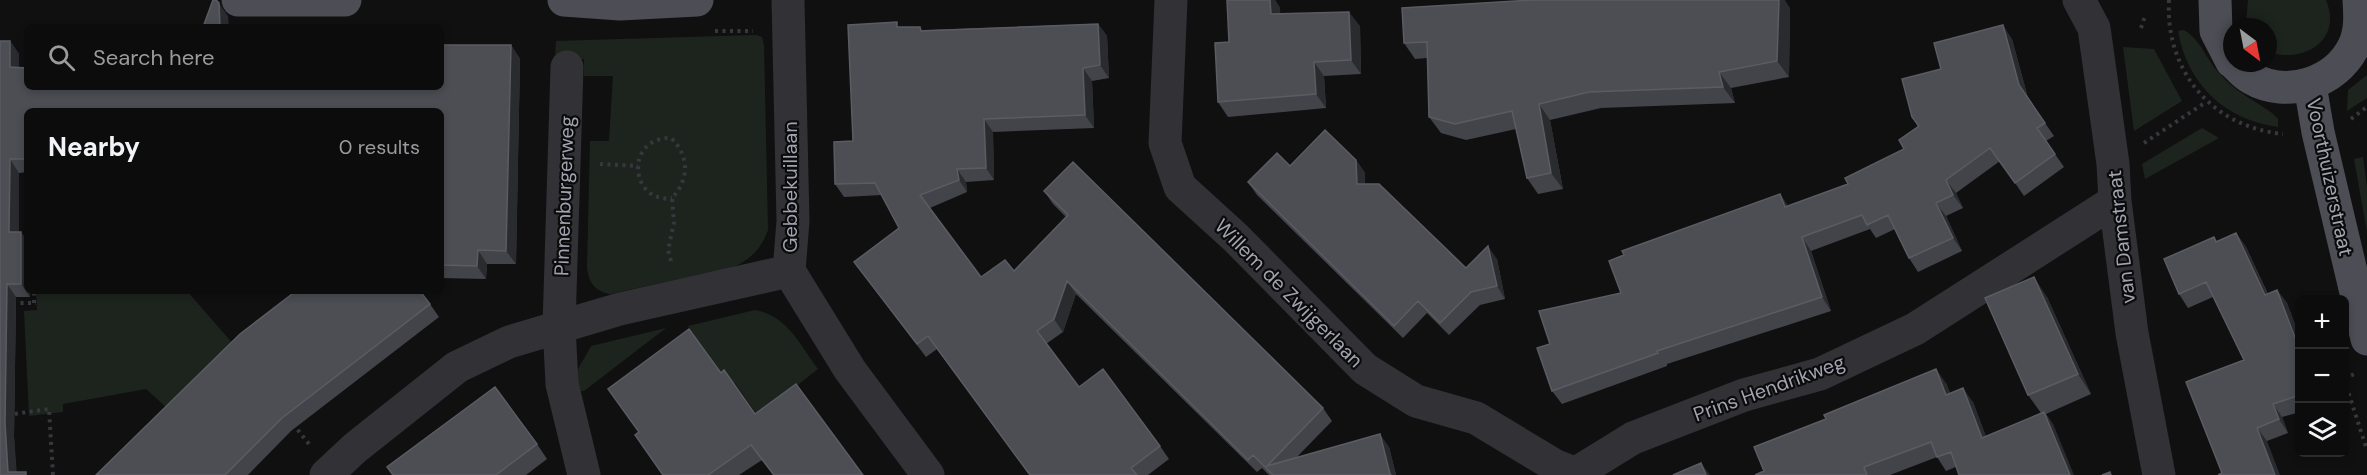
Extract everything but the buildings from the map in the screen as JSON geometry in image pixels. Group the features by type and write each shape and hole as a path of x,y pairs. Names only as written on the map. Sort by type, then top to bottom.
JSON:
{"main road":[{"path":"238,0 345,0"},
{"path":"564,0 620,4 697,0"},
{"path":"2215,0 2216,31 2223,44"},
{"path":"2244,72 2251,78 2280,88 2310,85 2328,75 2344,62 2354,45 2362,16"},
{"name":"Voorthuizerstraat","path":"2310,85 2318,132 2367,339"}],"street":[{"name":"Gebbekuillaan","path":"788,0 794,221 789,271 850,370 928,475"},
{"name":"Willem de Zwijgerlaan","path":"1171,0 1165,143 1180,187 1236,238 1365,369 1416,401 1476,418 1573,474"},
{"name":"van Damstraat","path":"2079,0 2094,28 2113,164 2115,201 2132,333 2159,475"},
{"name":"Pinnenburgerweg","path":"567,67 559,326 562,384 584,475"},
{"name":"Prins Hendrikweg","path":"1573,474 1633,438 1744,395 1820,374 1915,329 2115,201"},
{"path":"328,473 355,448 457,367 509,342 559,326 789,271"}],"path":[{"path":"2141,28 2145,16"},
{"path":"2113,164 2206,102"},
{"path":"672,198 660,200 651,196 644,188 640,178 640,156 645,146 661,138 671,138 685,157 686,171 681,189 672,198 674,223 668,250 674,273 688,294"},
{"path":"11,303 35,303 34,294"},
{"path":"2349,394 2367,450"},
{"path":"0,416 49,409 53,475"},
{"path":"288,418 328,473"}],"shaded area":[{"path":"2248,0 2326,0 2330,14 2325,37 2317,46 2295,55 2277,54 2277,18 2246,18"},
{"path":"2184,30 2195,39 2214,68 2225,79 2278,119 2278,127 2241,116 2225,108 2212,96 2190,67 2178,31"},
{"path":"756,35 762,37 764,45 768,230 759,248 734,267 610,294 600,291 591,282 587,268 590,141 609,141 613,76 584,76 584,59 555,60 556,41"},
{"path":"2123,47 2154,49 2182,101 2134,131"},
{"path":"2367,75 2367,98 2347,111 2348,90"},
{"path":"2202,128 2219,138 2145,179 2142,164"},
{"path":"2363,157 2367,187 2367,232 2354,159"},
{"path":"36,294 190,294 241,353 176,416 146,389 63,404 63,412 29,416 24,311 37,310"},
{"path":"755,310 776,318 785,325 818,369 758,416 735,383 731,385 688,326"},
{"path":"666,328 584,391 577,391 577,371 591,346"}]}
